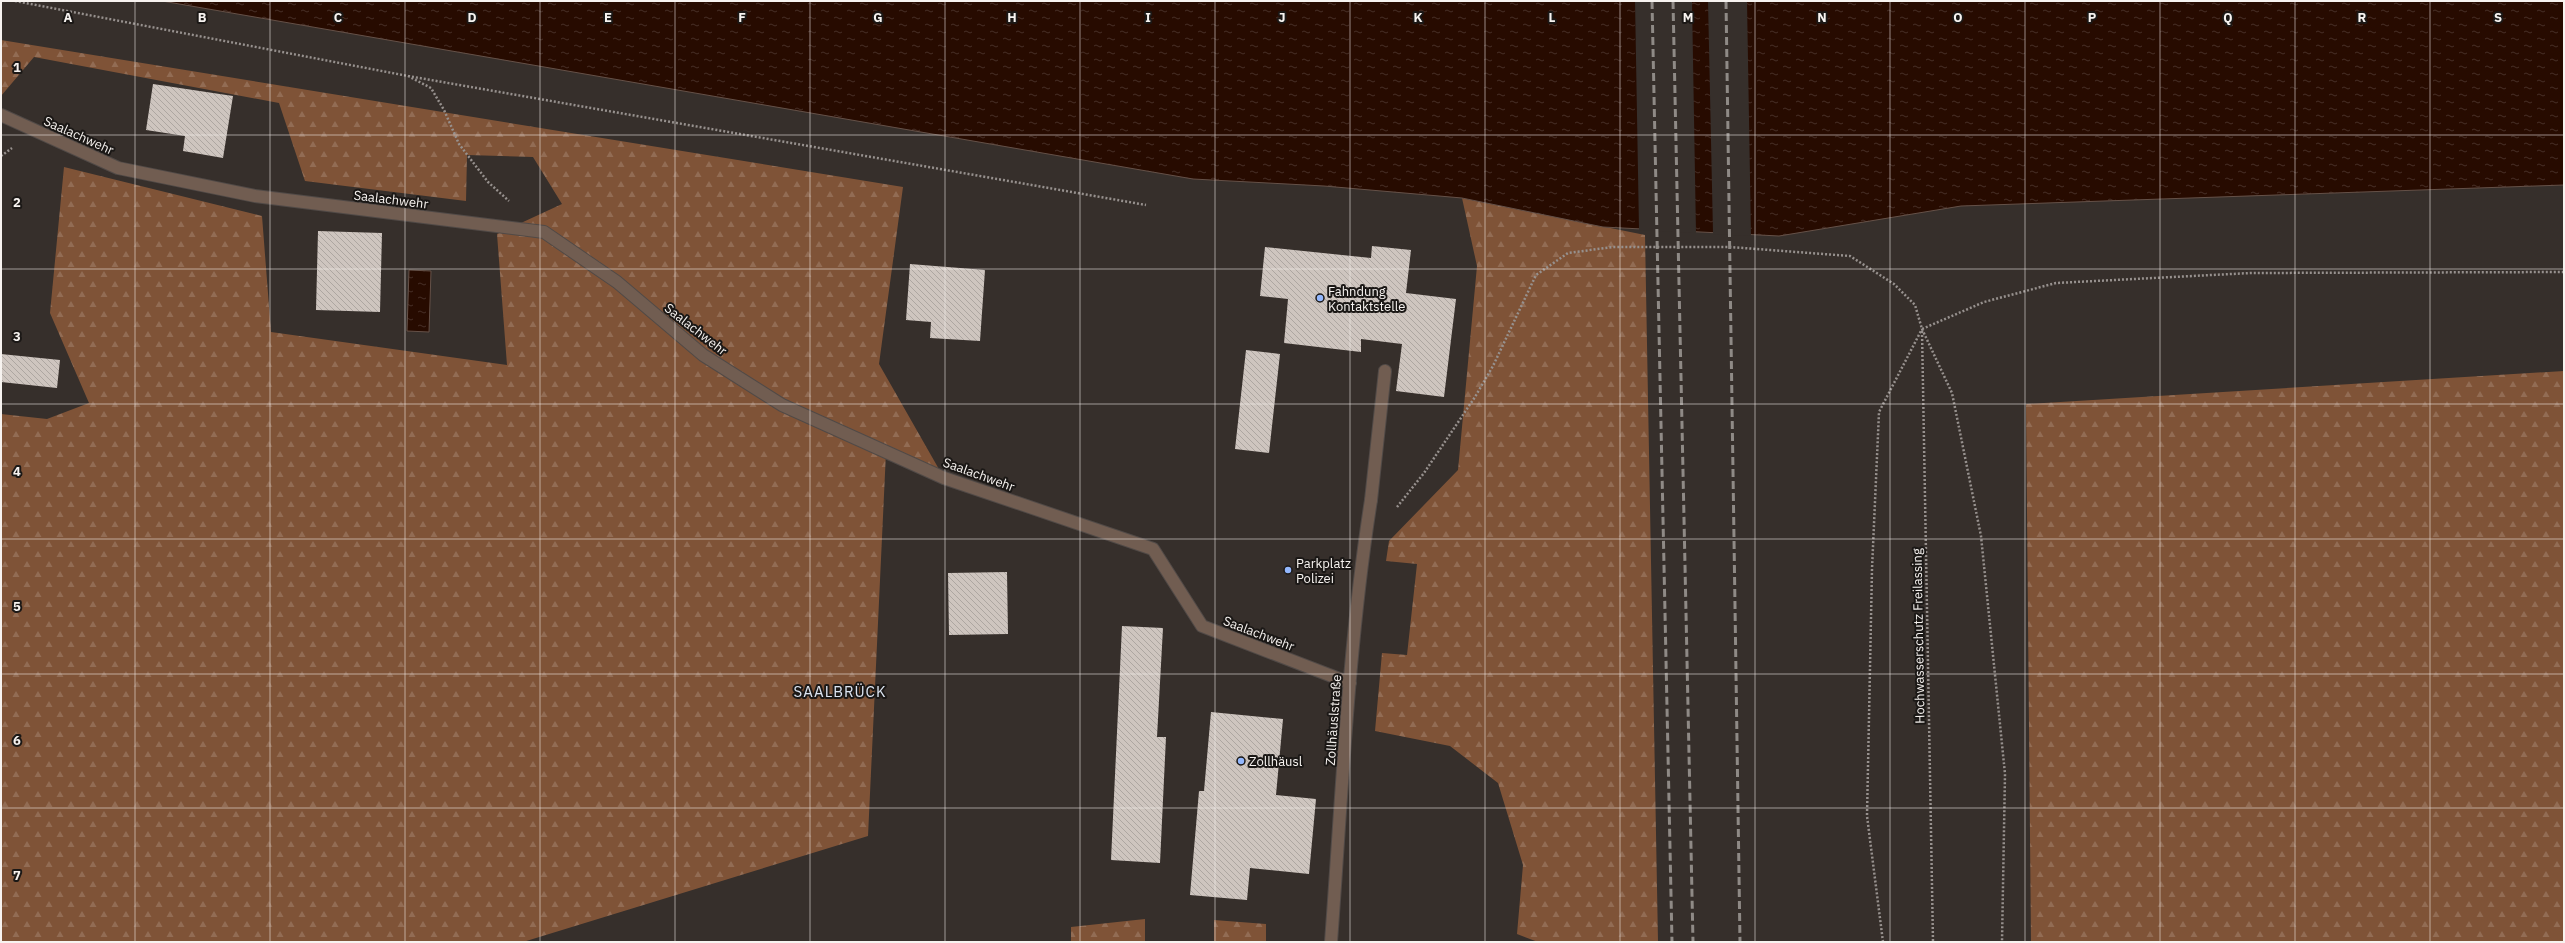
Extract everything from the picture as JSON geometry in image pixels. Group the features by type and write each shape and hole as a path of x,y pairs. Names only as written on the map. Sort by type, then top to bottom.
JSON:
{"street":[{"name":"Saalachwehr","path":"1,116 118,168 255,196 544,232 617,282 703,355 782,405 944,478 1153,549 1202,626 1350,683"},
{"name":"Zollhäuslstraße","path":"1331,942 1350,683 1362,561 1371,500 1384,371"}],"path":[{"path":"15,1 408,76 1146,205"},
{"path":"408,76 431,88 444,110 459,144 488,182 510,202"},
{"path":"1396,509 1424,472 1489,372 1536,275 1568,253 1613,247 1730,247 1850,256 1894,284 1914,305 1922,329 1952,393 1981,536 2005,774 2002,942"},
{"path":"1883,942 1867,816 1872,569 1879,412 1922,329 1984,302 2056,283 2251,273 2564,272"},
{"name":"Hochwasserschutz Freilassing","path":"1922,329 1933,942"}],"green space":[{"path":"1,40 903,187 879,364 944,478 886,452 868,836 523,942 1,942 1,414 47,419 89,403 50,313 64,167 262,216 271,332 507,365 497,234 562,204 533,157 467,155 466,201 305,181 279,103 34,57 1,96"},
{"path":"1462,198 1645,235 1658,942 1538,942 1517,934 1523,865 1498,783 1450,746 1375,731 1382,653 1407,655 1417,564 1386,561 1389,541 1458,470 1477,266"},
{"path":"2564,371 2564,942 2031,942 2026,404"},
{"path":"1145,919 1145,942 1071,942 1071,927"},
{"path":"1214,920 1266,924 1266,942 1214,942"}],"water":[{"path":"162,1 2564,1 2564,185 1961,206 1779,236 1603,227 1462,198 1324,186 1193,179"},
{"path":"409,270 431,271 429,332 407,331"}],"pier":[{"path":"1635,1 1692,1 1696,233 1639,230"},
{"path":"1708,1 1747,1 1751,236 1713,234"}],"building":[{"path":"153,84 233,96 223,158 183,151 185,136 146,130"},
{"path":"318,231 382,233 380,312 316,310"},
{"path":"1372,246 1411,250 1406,293 1456,299 1444,397 1396,391 1402,344 1361,339 1361,352 1284,343 1288,299 1260,296 1265,247 1371,258"},
{"path":"910,264 985,270 980,341 930,338 931,322 906,320"},
{"path":"1246,350 1280,354 1269,453 1235,449"},
{"path":"1,354 60,360 57,388 1,382"},
{"path":"1007,572 1008,634 949,635 948,573"},
{"path":"1122,626 1163,628 1157,737 1166,737 1160,863 1111,860"},
{"path":"1211,712 1283,719 1276,795 1316,799 1309,874 1250,868 1247,900 1190,895 1199,791 1204,791"}],"railway":[{"path":"1652,1 1672,942"},
{"path":"1673,1 1693,942"},
{"path":"1726,1 1740,942"}],"place":[{"name":"Fahndung Kontaktstelle","path":"1320,298"},
{"name":"Parkplatz Polizei","path":"1288,570"},
{"name":"Zollhäusl","path":"1241,761"}],"district":[{"name":"SAALBRÜCK","path":"840,692"}]}
